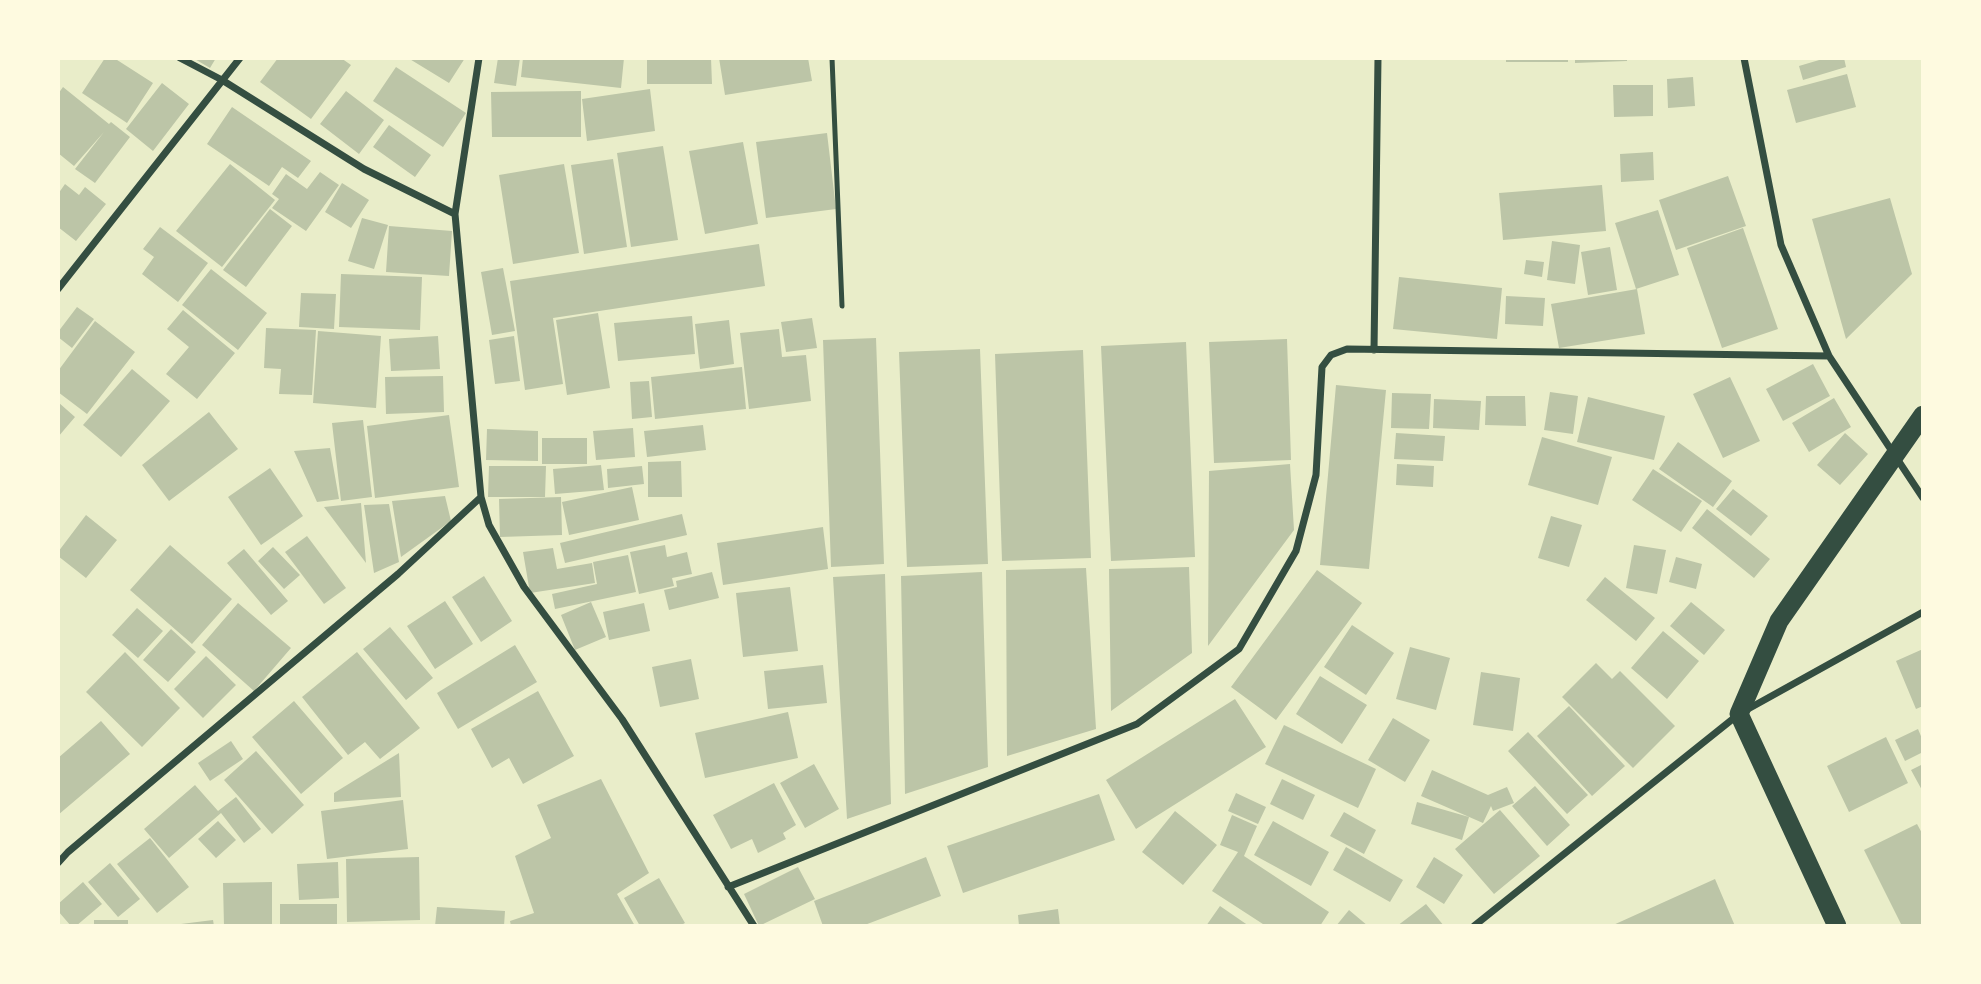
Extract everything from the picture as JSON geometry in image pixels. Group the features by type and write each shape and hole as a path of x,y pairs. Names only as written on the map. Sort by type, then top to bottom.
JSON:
{"highway":[{"path":"1837,926 1739,714 1779,621 1923,415"}],"street":[{"path":"180,58 222,80 364,169 455,214"},
{"path":"58,289 240,58"},
{"path":"479,58 455,214 481,496 489,525 524,587 622,719 754,926"},
{"path":"1374,350 1378,58"},
{"path":"1744,58 1781,245 1829,356 1923,498"},
{"path":"728,887 1137,724 1239,649 1296,551 1316,475 1322,367 1331,355 1347,349 1829,356"},
{"path":"58,863 78,843 398,575 481,496"},
{"path":"1474,926 1739,714 1923,612"}],"lane":[{"path":"832,58 842,306"}],"building":[{"path":"105,58 114,58 153,83 127,123 82,93"},
{"path":"193,58 216,58 210,68"},
{"path":"278,58 341,58 351,65 311,119 260,82"},
{"path":"408,58 465,58 449,83"},
{"path":"498,58 520,58 516,86 494,83"},
{"path":"523,58 624,58 621,88 521,77"},
{"path":"647,58 711,58 712,84 647,84"},
{"path":"719,58 808,58 812,81 725,95"},
{"path":"1506,58 1568,58 1568,62 1506,62"},
{"path":"1575,58 1627,58 1627,61 1575,63"},
{"path":"1826,58 1844,58 1846,67 1803,80 1799,66"},
{"path":"396,67 466,113 443,147 373,101"},
{"path":"1847,74 1856,107 1796,123 1787,90"},
{"path":"1693,77 1695,106 1668,108 1667,79"},
{"path":"162,83 189,104 153,151 126,129"},
{"path":"1613,85 1653,85 1653,116 1614,117"},
{"path":"63,87 109,124 111,122 130,137 95,183 75,169 104,132 74,166 58,153 58,94"},
{"path":"650,89 655,131 587,141 582,99"},
{"path":"346,91 384,120 359,154 320,124"},
{"path":"581,91 581,137 492,137 491,92"},
{"path":"232,107 311,161 298,178 282,167 269,186 207,144"},
{"path":"389,125 431,155 415,177 373,147"},
{"path":"827,133 836,209 766,218 756,142"},
{"path":"743,142 758,224 705,234 689,151"},
{"path":"663,146 678,240 631,247 617,153"},
{"path":"1653,152 1654,180 1621,182 1620,154"},
{"path":"613,159 627,247 584,254 571,165"},
{"path":"230,164 275,200 222,267 176,231"},
{"path":"564,164 579,253 513,264 499,175"},
{"path":"320,172 339,185 306,231 272,208 279,199 272,194 286,174 307,189"},
{"path":"1728,176 1746,226 1676,250 1659,200"},
{"path":"342,183 369,200 351,228 325,212"},
{"path":"65,184 79,195 85,187 106,204 76,241 58,227 58,194"},
{"path":"1602,185 1606,231 1503,240 1499,193"},
{"path":"1890,198 1912,274 1846,339 1812,219"},
{"path":"270,209 292,226 246,287 223,270"},
{"path":"1658,210 1679,275 1636,289 1615,223"},
{"path":"362,218 388,225 374,269 348,261"},
{"path":"389,226 452,231 449,276 386,272"},
{"path":"160,227 208,263 178,302 142,274 154,257 143,249"},
{"path":"1743,228 1778,329 1722,348 1687,248"},
{"path":"1552,241 1580,245 1575,284 1547,280"},
{"path":"759,244 765,286 553,318 563,384 525,390 510,281"},
{"path":"1610,247 1617,290 1588,295 1581,252"},
{"path":"1526,260 1544,262 1542,277 1524,274"},
{"path":"503,268 515,331 492,335 481,272"},
{"path":"211,269 267,313 238,350 182,305"},
{"path":"341,274 422,277 420,330 339,327"},
{"path":"1399,277 1502,288 1497,339 1393,329"},
{"path":"1637,289 1645,334 1559,348 1551,304"},
{"path":"301,293 336,294 334,329 299,327"},
{"path":"1506,296 1545,298 1543,326 1505,324"},
{"path":"77,307 94,319 72,348 58,337 58,332"},
{"path":"183,310 235,353 197,399 166,374 189,347 167,329"},
{"path":"598,313 610,388 567,395 556,320"},
{"path":"692,316 695,354 618,361 614,323"},
{"path":"812,318 817,348 786,352 781,322"},
{"path":"729,320 734,364 700,369 695,324"},
{"path":"95,321 135,352 87,414 58,392 58,371"},
{"path":"266,328 316,330 312,395 279,394 281,369 264,368"},
{"path":"779,329 782,357 806,355 811,401 749,409 740,333"},
{"path":"318,331 381,336 376,408 313,403"},
{"path":"438,336 440,369 391,371 389,339"},
{"path":"514,336 520,381 495,384 489,340"},
{"path":"876,338 884,564 831,567 823,340"},
{"path":"1287,339 1291,460 1214,463 1209,342"},
{"path":"1186,342 1195,557 1111,561 1101,346"},
{"path":"980,349 988,564 907,567 899,352"},
{"path":"1083,350 1091,558 1002,561 995,354"},
{"path":"1813,364 1830,396 1783,421 1766,389"},
{"path":"742,367 746,409 655,419 651,377"},
{"path":"132,369 170,401 121,457 83,425"},
{"path":"443,376 444,412 386,414 385,377"},
{"path":"1730,377 1760,441 1723,458 1693,394"},
{"path":"649,381 652,417 632,419 630,382"},
{"path":"1336,385 1386,390 1369,569 1320,565"},
{"path":"1550,392 1578,396 1573,434 1544,430"},
{"path":"1392,393 1431,394 1429,429 1391,428"},
{"path":"1486,396 1525,396 1526,426 1485,425"},
{"path":"1588,397 1665,416 1654,460 1577,442"},
{"path":"1834,398 1851,427 1809,452 1792,423"},
{"path":"1434,399 1481,401 1479,430 1433,428"},
{"path":"58,402 75,417 58,437"},
{"path":"209,412 238,449 169,501 142,465"},
{"path":"449,415 459,487 375,498 367,426"},
{"path":"363,420 372,497 341,501 332,423"},
{"path":"703,425 706,450 647,457 644,431"},
{"path":"633,428 635,457 596,460 593,431"},
{"path":"487,429 538,431 538,461 486,460"},
{"path":"1396,433 1445,436 1443,461 1394,459"},
{"path":"1845,433 1868,454 1840,485 1817,465"},
{"path":"1542,437 1612,457 1598,505 1528,485"},
{"path":"542,438 587,438 587,464 542,464"},
{"path":"1678,442 1732,481 1713,507 1659,469"},
{"path":"330,448 339,499 317,502 294,451"},
{"path":"681,461 682,497 648,497 648,462"},
{"path":"1290,464 1294,530 1208,646 1209,471"},
{"path":"1397,464 1434,466 1433,487 1396,485"},
{"path":"601,465 604,490 555,494 553,469"},
{"path":"489,466 546,466 545,497 488,497"},
{"path":"642,466 644,484 608,488 607,469"},
{"path":"270,468 303,516 261,545 228,497"},
{"path":"1653,469 1702,501 1681,532 1632,500"},
{"path":"632,487 639,520 569,535 562,502"},
{"path":"1733,489 1768,516 1751,536 1716,509"},
{"path":"445,496 451,521 401,557 392,501"},
{"path":"561,497 562,535 500,537 499,499"},
{"path":"361,503 366,563 324,507"},
{"path":"389,504 399,562 374,573 364,505"},
{"path":"1707,509 1770,559 1754,578 1692,528"},
{"path":"682,514 687,535 565,563 560,543"},
{"path":"86,515 117,540 86,578 58,556 58,552"},
{"path":"1551,516 1582,525 1569,567 1538,558"},
{"path":"823,527 828,569 723,585 717,543"},
{"path":"307,536 346,588 324,604 285,552"},
{"path":"170,545 232,599 192,644 130,590"},
{"path":"665,545 667,557 687,552 692,574 672,578 674,586 639,594 630,552"},
{"path":"1634,545 1666,550 1657,594 1626,588"},
{"path":"273,547 300,575 284,589 258,561"},
{"path":"553,548 557,569 592,563 595,583 530,593 523,552"},
{"path":"244,549 288,601 271,615 227,563"},
{"path":"628,555 636,592 555,609 552,594 597,584 593,562"},
{"path":"1676,557 1702,564 1696,589 1669,582"},
{"path":"1189,567 1192,653 1111,711 1109,569"},
{"path":"1086,568 1096,729 1007,756 1006,570"},
{"path":"1317,570 1362,603 1276,720 1231,687"},
{"path":"712,572 719,598 669,610 664,590 677,587 676,581"},
{"path":"982,572 988,767 905,794 901,576"},
{"path":"885,574 891,804 847,819 833,577"},
{"path":"484,576 512,621 481,642 452,597"},
{"path":"1605,577 1655,618 1636,641 1586,600"},
{"path":"790,587 798,651 743,657 736,593"},
{"path":"445,601 473,644 435,669 407,626"},
{"path":"591,602 606,637 575,650 561,615"},
{"path":"1691,602 1725,630 1704,655 1670,626"},
{"path":"238,603 291,648 254,691 202,645"},
{"path":"644,603 650,631 609,640 603,612"},
{"path":"137,608 163,631 138,658 112,635"},
{"path":"1352,625 1394,653 1366,695 1324,667"},
{"path":"390,627 433,678 406,700 363,649"},
{"path":"171,629 196,652 168,682 143,660"},
{"path":"1663,631 1699,661 1667,699 1631,668"},
{"path":"515,645 537,682 458,729 437,693"},
{"path":"1410,647 1450,658 1436,710 1396,699"},
{"path":"1923,649 1923,706 1916,709 1896,661"},
{"path":"125,652 180,708 142,747 86,692"},
{"path":"357,652 420,728 380,759 365,742 348,755 302,697"},
{"path":"206,656 236,685 203,718 174,689"},
{"path":"691,659 699,699 660,707 652,667"},
{"path":"1596,663 1612,679 1620,671 1675,726 1633,768 1562,697"},
{"path":"823,665 827,703 768,709 764,671"},
{"path":"1481,672 1520,678 1513,731 1473,725"},
{"path":"1320,676 1367,705 1342,744 1296,714"},
{"path":"538,691 574,756 523,784 509,758 492,768 471,729"},
{"path":"1235,699 1266,747 1136,829 1106,780"},
{"path":"294,701 343,758 301,794 252,737"},
{"path":"1569,706 1625,766 1592,796 1537,736"},
{"path":"788,712 798,758 705,778 695,733"},
{"path":"1393,718 1430,740 1405,782 1368,760"},
{"path":"101,721 130,754 58,815 58,758"},
{"path":"1284,725 1376,769 1358,808 1265,764"},
{"path":"1918,729 1923,741 1923,752 1905,761 1895,740"},
{"path":"1528,732 1588,795 1567,814 1508,751"},
{"path":"1886,737 1908,783 1849,812 1827,766"},
{"path":"231,741 243,759 210,781 198,763"},
{"path":"256,751 304,805 272,834 224,780"},
{"path":"399,753 401,797 334,802 334,793"},
{"path":"814,764 839,809 805,828 780,783"},
{"path":"1923,764 1923,792 1911,770"},
{"path":"1432,770 1488,795 1507,787 1514,803 1493,811 1491,806 1483,823 1421,796"},
{"path":"601,779 649,873 617,894 635,926 511,926 510,921 534,913 515,856 551,838 537,805"},
{"path":"1282,779 1315,795 1303,820 1270,804"},
{"path":"774,783 796,825 783,833 786,839 758,853 752,839 731,849 713,815"},
{"path":"195,785 218,811 236,797 261,829 244,843 221,813 169,858 144,829"},
{"path":"1535,786 1570,825 1547,846 1512,806"},
{"path":"1236,793 1266,807 1258,824 1228,811"},
{"path":"1099,794 1115,840 963,893 947,846"},
{"path":"403,800 408,849 327,859 321,811"},
{"path":"1417,802 1469,817 1462,840 1411,824"},
{"path":"1500,810 1540,856 1494,894 1455,849"},
{"path":"1175,811 1217,845 1183,885 1142,852"},
{"path":"1344,812 1376,830 1364,854 1330,836"},
{"path":"1232,815 1257,826 1244,856 1329,912 1320,926 1266,926 1212,891 1238,852 1220,845"},
{"path":"218,821 236,840 216,858 198,839"},
{"path":"1273,821 1329,852 1311,886 1254,855"},
{"path":"1917,824 1923,835 1923,926 1902,926 1864,850"},
{"path":"150,838 189,887 157,913 117,864"},
{"path":"1346,847 1403,880 1390,902 1333,870"},
{"path":"419,857 420,920 347,922 346,859"},
{"path":"926,857 941,896 862,926 823,926 814,901"},
{"path":"1434,857 1463,875 1444,904 1416,887"},
{"path":"338,862 339,898 299,900 297,864"},
{"path":"110,863 140,899 118,917 88,882"},
{"path":"798,867 815,899 759,926 744,894"},
{"path":"659,878 685,923 679,926 640,926 624,898"},
{"path":"1715,879 1735,926 1611,926"},
{"path":"83,882 102,904 76,926 71,926 58,911 58,904"},
{"path":"272,882 272,926 224,926 223,883"},
{"path":"280,904 337,904 337,926 280,926"},
{"path":"1426,904 1444,926 1397,926"},
{"path":"1220,906 1249,926 1206,926"},
{"path":"437,907 505,911 504,926 435,926"},
{"path":"1058,909 1060,926 1019,926 1018,915"},
{"path":"1349,910 1368,926 1336,926"},
{"path":"94,920 128,920 128,926 94,926"},
{"path":"213,920 214,926 173,926 173,925"}]}
